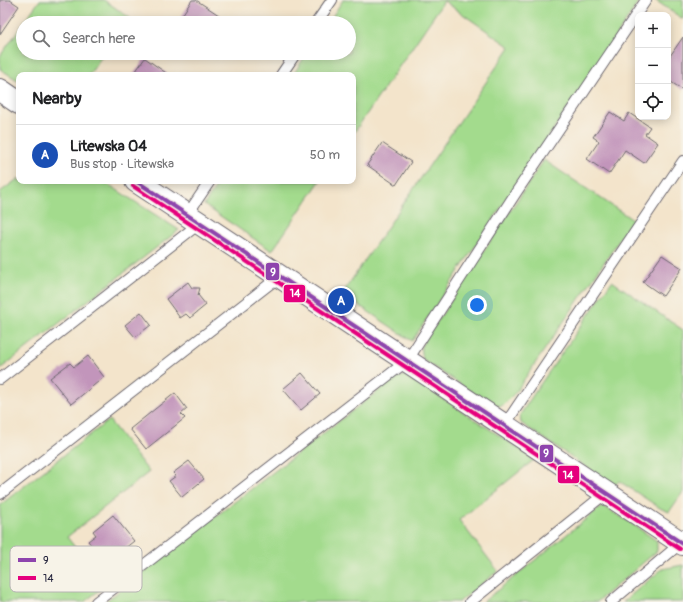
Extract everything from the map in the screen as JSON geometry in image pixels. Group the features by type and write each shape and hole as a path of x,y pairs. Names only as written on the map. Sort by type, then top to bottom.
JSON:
{"street":[{"path":"0,90 16,101"},
{"path":"141,184 682,543"}],"lane":[{"path":"321,16 332,0"},
{"path":"142,566 407,361 517,191 646,0"},
{"path":"283,72 291,60"},
{"path":"504,426 683,161"},
{"path":"0,379 194,219 209,184"},
{"path":"0,494 280,276"},
{"path":"470,602 606,493"},
{"path":"610,602 682,543"},
{"path":"96,602 109,592"}],"green space":[{"path":"40,0 104,0 127,16 28,16"},
{"path":"343,0 640,0 412,341 342,294 510,47 444,1 356,130 356,72 295,72 303,60 356,60 356,16 333,16"},
{"path":"655,0 683,0 683,19"},
{"path":"16,34 16,60 99,60 91,72 16,72 16,79 0,69 0,56"},
{"path":"544,160 633,220 515,393 503,405 495,407 423,360 421,346"},
{"path":"16,180 16,184 108,184 179,230 0,369 0,192"},
{"path":"218,184 318,184 272,251 204,205"},
{"path":"612,281 683,330 683,492 669,512 660,508 619,481 614,486 521,423 520,415"},
{"path":"407,375 535,459 459,520 498,571 459,602 105,602 118,592 142,592 142,573 395,378"},
{"path":"109,420 149,472 67,537 74,546 10,546 10,592 97,592 84,602 0,602 0,505"},
{"path":"602,506 625,519 657,541 657,551 597,602 483,602"},
{"path":"683,565 683,602 623,602 662,569"}],"building":[{"path":"0,0 10,0 19,6 0,34"},
{"path":"192,0 196,0 220,16 182,16"},
{"path":"683,37 683,90 671,82 671,55"},
{"path":"144,60 148,60 165,72 135,72"},
{"path":"610,112 624,121 629,113 635,117 635,120 640,120 650,127 645,134 658,143 644,163 625,150 609,174 587,159 599,141 593,137"},
{"path":"382,143 411,162 396,185 367,165"},
{"path":"662,255 682,268 663,296 643,282"},
{"path":"188,282 192,288 200,288 198,295 206,305 190,318 186,314 180,318 166,299"},
{"path":"141,312 151,325 135,337 125,325"},
{"path":"88,356 104,377 71,404 50,378 70,363 74,367"},
{"path":"302,373 320,394 301,410 283,389"},
{"path":"175,393 187,409 181,414 185,418 146,449 130,429"},
{"path":"189,461 204,479 182,497 169,481 176,476 173,473"},
{"path":"113,515 134,541 128,546 92,546 88,541 96,535 93,531"}],"transit line":[{"name":"9","path":"141,184 683,544"},
{"name":"14","path":"133,186 680,549"}],"place":[{"name":"Litewska 04","path":"341,301"}]}
